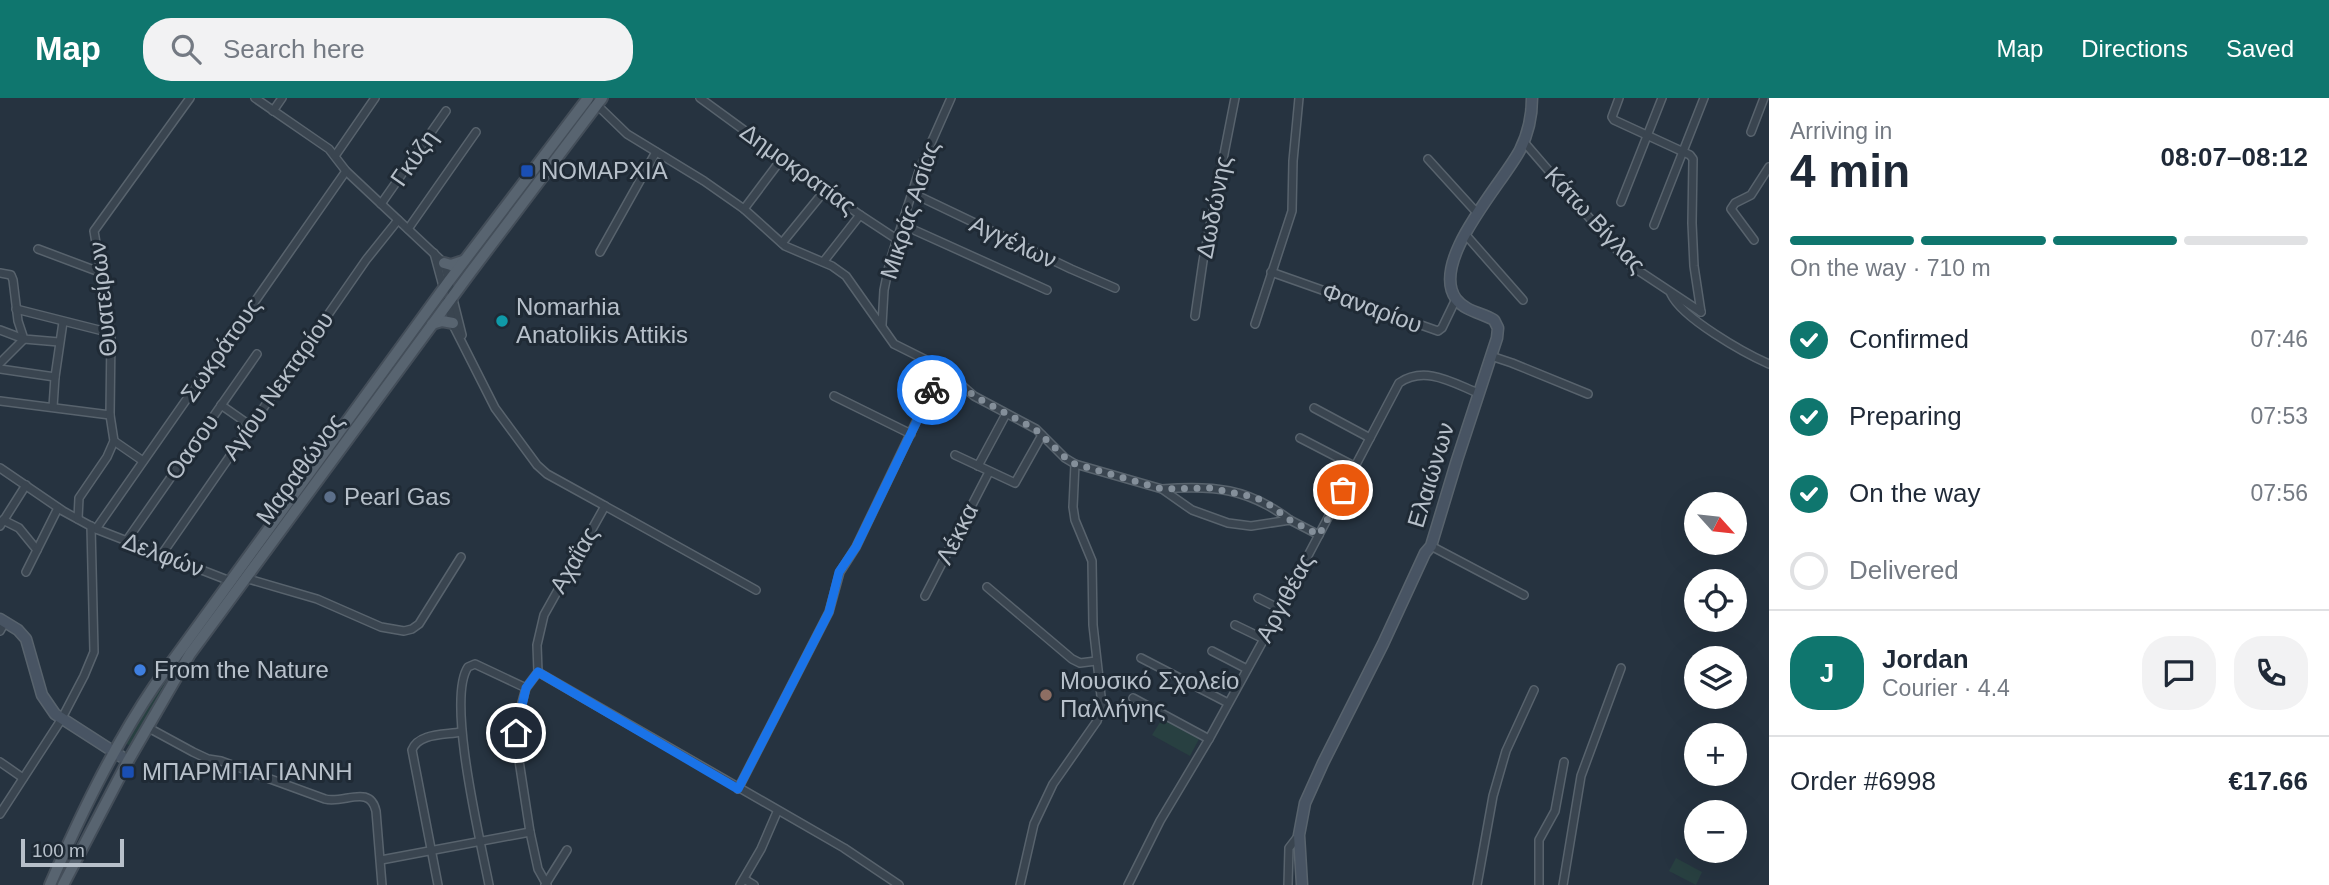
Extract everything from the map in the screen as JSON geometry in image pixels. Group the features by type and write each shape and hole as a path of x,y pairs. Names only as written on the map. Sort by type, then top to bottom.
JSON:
{"main road":[{"path":"1457,299 1452,288 1455,256 1465,234 1524,142 1531,117 1532,98"},
{"name":"Μαραθώνος","path":"50,885 71,838 120,755 147,727 190,654 432,324 465,260 594,100"},
{"name":"Μαραθώνος","path":"63,885 148,695 230,581 594,100"},
{"path":"444,263 454,265 465,260"},
{"name":"Ελαιώνων","path":"1302,885 1299,835 1306,803 1322,763 1383,644 1425,552 1432,546 1498,333 1496,322 1466,307 1457,299"},
{"path":"432,324 442,321 453,323"},
{"path":"2,624 19,630 26,639 44,699 61,720 120,755"}],"street":[{"name":"Θυατείρων","path":"114,441 110,415 111,332 94,231 190,98"},
{"path":"255,98 321,143 346,171 444,263 448,293"},
{"path":"273,111 282,98"},
{"path":"335,156 375,98"},
{"name":"Δημοκρατίας","path":"700,98 898,240"},
{"name":"Μικράς Ασίας","path":"882,326 884,290 890,261 920,168 951,98"},
{"name":"Δωδώνης","path":"1195,316 1235,98"},
{"path":"1255,324 1292,211 1293,161 1300,98"},
{"path":"1619,98 1612,117 1614,120 1689,155 1694,165 1692,223 1700,312 1670,294"},
{"path":"1621,202 1662,98"},
{"path":"1654,225 1704,98"},
{"path":"1751,132 1763,98"},
{"path":"594,100 627,134 744,209 782,243 824,261 846,276 894,344 942,368 974,396 1027,424 1065,458 1075,464 1162,489 1192,510 1228,523 1251,526 1290,520"},
{"name":"Γκύζη","path":"381,204 446,111"},
{"path":"408,229 476,132"},
{"name":"Κάτω Βίγλας","path":"1524,142 1621,257 1670,294"},
{"path":"600,252 656,152"},
{"path":"744,209 783,157"},
{"path":"1428,159 1478,214"},
{"path":"1754,240 1731,209 1735,203 1751,195 1769,167"},
{"name":"Σωκράτους","path":"93,528 346,171"},
{"path":"782,243 826,189"},
{"name":"Αγγέλων","path":"912,193 1115,288"},
{"path":"824,261 860,215"},
{"name":"Αγίου Νεκταρίου","path":"162,554 366,260 398,220"},
{"path":"902,225 1047,290"},
{"path":"1465,234 1523,300"},
{"path":"38,249 102,273"},
{"path":"434,253 448,293"},
{"name":"Φαναρίου","path":"1271,272 1436,331 1442,328 1457,299"},
{"path":"0,274 10,275 24,339"},
{"name":"Αχαΐας","path":"448,293 453,323 500,417 547,474 605,506 544,615 538,632 537,669"},
{"name":"Αχαΐας","path":"448,293 465,345"},
{"path":"1670,294 1681,311 1769,364"},
{"path":"16,309 111,332"},
{"path":"53,407 63,322"},
{"path":"0,330 24,339 59,342"},
{"path":"0,363 24,339"},
{"name":"Οασου","path":"127,540 257,354"},
{"path":"1491,356 1588,394"},
{"path":"738,789 829,612 839,572 856,547 942,368"},
{"path":"0,369 55,377"},
{"name":"Αργιθέας","path":"1128,885 1160,821 1264,639 1399,383 1419,375 1431,375 1478,393"},
{"path":"834,396 911,434"},
{"path":"0,401 110,415"},
{"path":"221,405 251,426"},
{"path":"1314,408 1370,438"},
{"path":"978,466 1006,414"},
{"path":"955,455 1012,483 1017,482 1042,435"},
{"path":"1300,438 1356,467"},
{"path":"78,519 77,503 82,491 102,465 114,441 143,461"},
{"path":"1020,885 1030,834 1044,802 1065,765 1101,713 1093,625 1093,569 1089,552 1075,520 1075,464"},
{"name":"Δελφών","path":"0,468 58,508 93,528 230,581"},
{"name":"Λέκκα","path":"925,596 989,472"},
{"path":"26,485 2,523 19,528 37,550"},
{"path":"1162,489 1187,487 1226,490 1255,497 1319,535"},
{"path":"605,506 756,590"},
{"path":"26,572 58,508"},
{"path":"0,814 61,720 94,652 93,528"},
{"path":"1432,546 1524,595"},
{"path":"246,578 317,599 382,627 404,631 419,624 461,557"},
{"path":"987,587 1072,659 1080,663 1096,661"},
{"path":"1258,598 1280,609"},
{"path":"1235,625 1264,639"},
{"path":"1212,651 1247,669"},
{"path":"1141,658 1228,703"},
{"path":"489,885 461,732 461,683 468,667 475,664 526,688"},
{"path":"1563,885 1581,776 1621,668"},
{"path":"546,885 538,869 530,832 516,737 516,724 526,688 537,669 738,789 844,848 899,885"},
{"path":"1476,885 1493,796 1506,751 1534,690"},
{"path":"1133,698 1209,739"},
{"path":"147,727 208,759 221,761 325,799 336,801 360,795 370,799 376,808 382,885"},
{"path":"438,885 413,748 416,742 423,738 461,732"},
{"path":"0,762 23,778"},
{"path":"1539,885 1539,840 1555,811 1564,762"},
{"path":"754,885 742,882 771,828 777,811"},
{"path":"381,860 530,832"},
{"path":"1288,885 1289,848 1299,835"},
{"path":"546,885 567,850"}],"green space":[{"path":"186,650 135,739 130,745 126,744 145,708"},
{"path":"1162,719 1199,739 1190,756 1152,735"},
{"path":"1676,858 1702,872 1696,885 1669,871"}],"way so far":[{"path":"932,390 942,368 974,396 1035,429 1075,464 1162,489 1209,488 1255,497 1319,535 1343,490"}],"place":[{"name":"ΝΟΜΑΡΧΙΑ","path":"527,171"},
{"name":"Nomarhia Anatolikis Attikis","path":"502,321"},
{"name":"Pearl Gas","path":"330,497"},
{"name":"From the Nature","path":"140,670"},
{"name":"Μουσικό Σχολείο Παλλήνης","path":"1046,695"},
{"name":"ΜΠΑΡΜΠΑΓΙΑΝΝΗ","path":"128,772"}],"route":[{"path":"516,733 526,688 538,672 738,789 829,612 839,572 856,547 932,390"}]}
